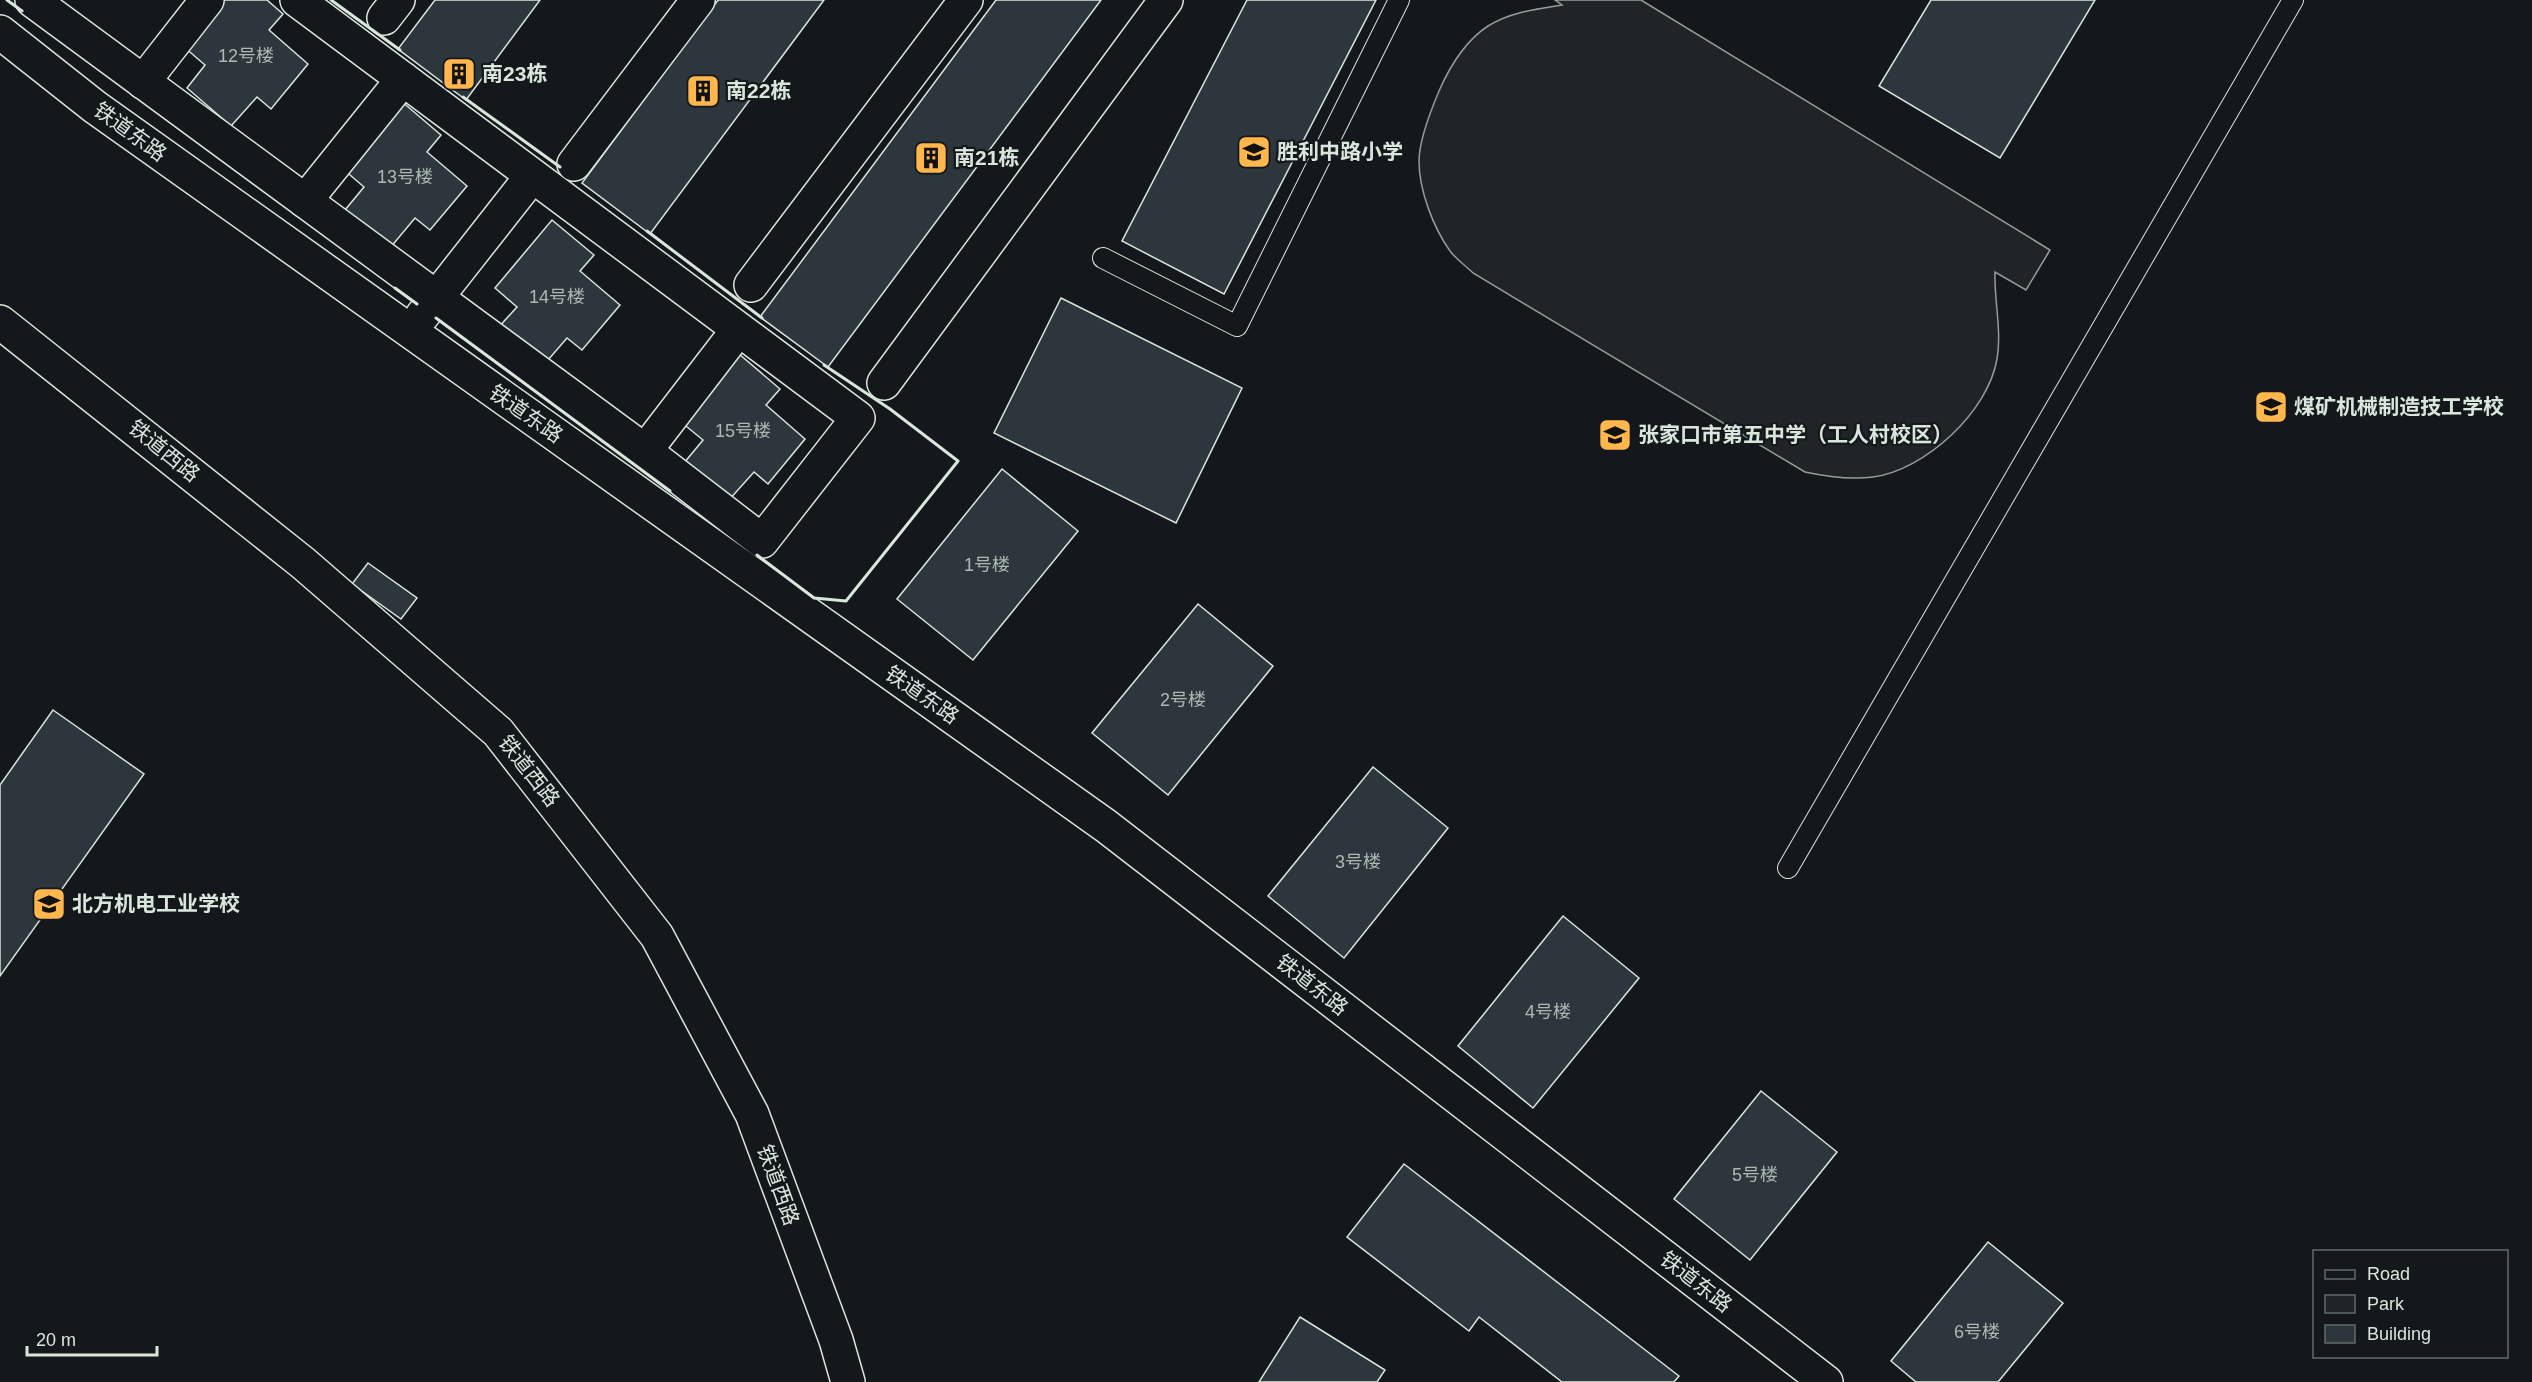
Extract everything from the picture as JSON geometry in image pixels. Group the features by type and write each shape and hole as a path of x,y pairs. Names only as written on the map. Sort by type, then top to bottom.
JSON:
{"street":[{"path":"32,0 645,451 762,541 858,418 297,0"},
{"path":"143,82 207,0"},
{"path":"574,164 698,0"},
{"path":"751,285 966,0"},
{"path":"884,383 1166,0"},
{"name":"铁道东路","path":"0,32 95,107 1106,826 1826,1382"},
{"path":"305,201 403,79"},
{"path":"410,331 532,176"},
{"name":"铁道西路","path":"0,322 303,563 498,732 657,936 719,1051 752,1114 836,1340 848,1382"},
{"path":"645,451 738,330"}],"lane":[{"path":"1103,258 1237,326 1399,0"},
{"path":"1788,868 2293,0"}],"green space":[{"path":"1555,0 1641,0 2050,250 2026,290 1995,272 1999,338 1997,359 1991,379 1968,418 1933,451 1893,472 1873,477 1830,477 1805,472 1473,273 1452,254 1433,220 1421,184 1419,161 1421,144 1436,99 1453,63 1480,32 1496,21 1514,14 1562,5"}],"building":[{"path":"224,0 267,0 283,14 269,30 308,64 271,109 257,97 231,126 187,88 205,65 184,47"},
{"name":"南23栋","path":"435,0 540,0 466,100 398,49"},
{"name":"南22栋","path":"718,0 824,0 650,234 582,183"},
{"name":"南21栋","path":"996,0 1101,0 828,367 760,317"},
{"path":"1247,0 1376,0 1224,294 1122,241"},
{"path":"1931,0 2095,0 2000,158 1879,86"},
{"path":"400,100 441,135 427,152 467,186 430,230 415,218 390,248 345,210 364,187 343,169"},
{"path":"552,220 594,255 580,271 620,305 582,350 567,338 542,367 497,329 517,307 495,288"},
{"path":"1061,298 1242,388 1176,523 994,433"},
{"path":"739,354 780,389 766,405 805,439 768,484 754,472 728,501 684,463 703,440 681,422"},
{"path":"1002,469 1078,531 973,660 897,599"},
{"path":"368,563 417,598 401,619 352,584"},
{"path":"1198,604 1273,666 1168,795 1092,733"},
{"path":"53,710 144,774 0,976 0,785"},
{"path":"1373,767 1448,828 1344,958 1268,896"},
{"path":"1563,916 1639,978 1533,1108 1458,1046"},
{"path":"1761,1091 1837,1152 1750,1260 1674,1199"},
{"path":"1404,1164 1679,1376 1674,1382 1562,1382 1479,1317 1469,1331 1347,1237"},
{"path":"1988,1242 2063,1303 1998,1382 1916,1382 1891,1361"},
{"path":"1300,1317 1385,1370 1377,1382 1259,1382"}],"wall":[{"path":"7,0 22,11"},
{"path":"331,0 400,50"},
{"path":"463,97 560,167"},
{"path":"647,231 762,318"},
{"path":"395,288 417,304"},
{"path":"436,318 670,491"},
{"path":"757,555 814,598 846,601 958,461 890,409 824,365"}],"place":[{"name":"南23栋","path":"459,74"},
{"name":"南22栋","path":"703,91"},
{"name":"胜利中路小学","path":"1254,152"},
{"name":"南21栋","path":"931,158"},
{"name":"煤矿机械制造技工学校","path":"2271,407"},
{"name":"张家口市第五中学（工人村校区）","path":"1615,435"},
{"name":"北方机电工业学校","path":"49,904"}]}
